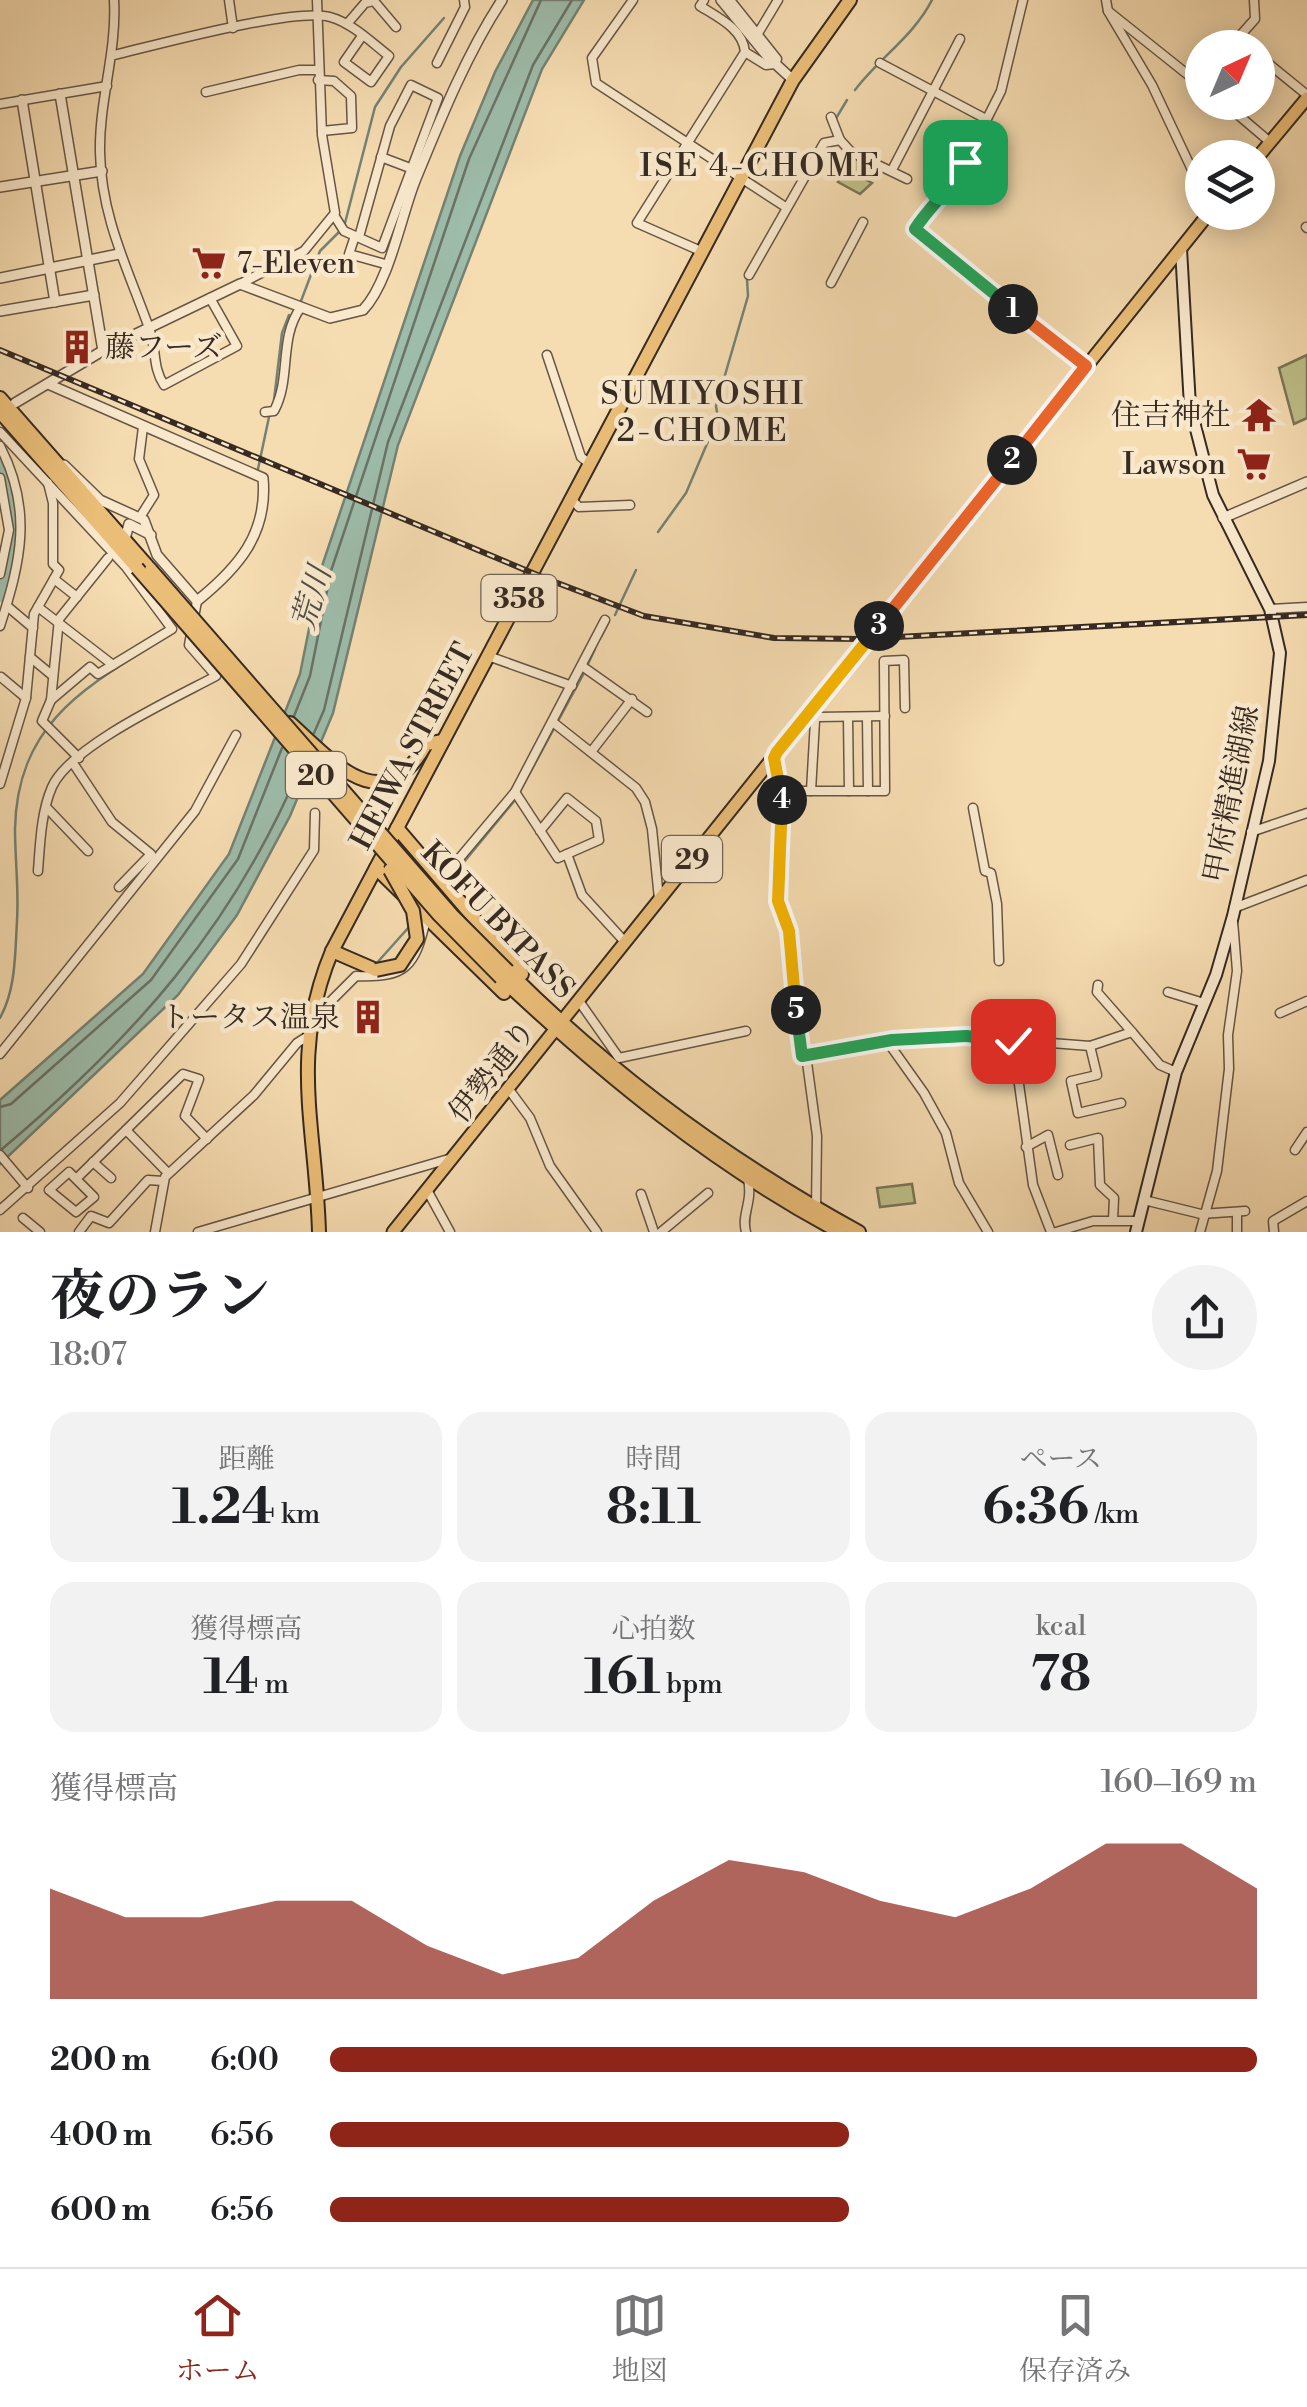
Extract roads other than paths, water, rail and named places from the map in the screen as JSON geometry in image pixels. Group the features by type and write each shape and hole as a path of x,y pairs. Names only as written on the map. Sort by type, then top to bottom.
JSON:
{"highway":[{"name":"HEIWA STREET","path":"320,1232 305,1095 308,1036 332,951 793,80 850,0"},
{"name":"KOFU BYPASS","path":"0,398 124,540 329,790 556,1026 694,1140 829,1222 860,1232"},
{"name":"KOFU BYPASS","path":"0,412 252,686 504,974 524,987 556,1026 829,1222"},
{"path":"252,686 317,747 363,780 389,783 416,763 426,744 443,741"},
{"path":"329,790 331,800 396,878 416,920 417,939 400,965 376,970 332,951"},
{"path":"397,828 523,975 524,987"},
{"path":"376,868 538,1024 556,1026"},
{"path":"829,1222 874,1232"}],"main road":[{"path":"1272,140 1306,101"},
{"name":"29","path":"816,704 1196,230"},
{"name":"甲府精進湖線","path":"1138,1226 1176,1072 1234,912 1275,714 1280,653 1270,609 1213,496 1190,406 1181,249"},
{"name":"伊勢通り","path":"393,1232 510,1091 556,1026 816,704"}],"street":[{"path":"114,0 114,54 107,86 102,171 119,254 149,327 156,350 155,371 164,386 237,346 210,298"},
{"path":"228,0 234,28"},
{"path":"317,0 322,131 339,223 357,236 382,248 438,98 411,84 398,107 357,236 349,254 385,264"},
{"path":"437,63 465,7 464,0"},
{"path":"240,284 330,318 358,313 369,304 458,81 502,0"},
{"path":"633,0 596,50 593,76 610,96 784,206"},
{"path":"702,252 637,223 745,52 744,42 730,25 700,6 704,0"},
{"path":"721,0 793,80"},
{"path":"730,0 777,59 766,64 745,52"},
{"path":"756,35 778,0"},
{"path":"1023,0 1001,91 953,186 935,199 915,229 1086,366"},
{"path":"1106,0 1185,155"},
{"path":"1245,30 1255,19 1254,0"},
{"path":"346,24 364,3 374,2 396,27"},
{"path":"1108,10 1185,72"},
{"path":"114,54 316,15 346,24 389,56 371,82 344,62 362,36"},
{"path":"892,170 960,39"},
{"path":"880,62 986,119"},
{"path":"206,92 299,70 318,75 334,81 351,96 352,128 322,131"},
{"path":"1275,71 1306,101"},
{"path":"0,104 107,86"},
{"path":"60,94 103,350"},
{"path":"22,100 55,302"},
{"path":"831,118 840,140 851,152 907,178"},
{"path":"1244,120 1268,140"},
{"path":"749,275 784,206 824,143 840,140"},
{"path":"382,158 410,168"},
{"path":"0,188 102,171"},
{"path":"831,282 863,222"},
{"path":"15,403 103,350 304,251 339,223"},
{"path":"0,278 119,254"},
{"path":"0,311 94,296"},
{"path":"265,412 274,410 282,396 289,324 301,307"},
{"path":"547,355 582,457 590,464"},
{"path":"38,871 47,808 58,776 102,739 216,676 188,645 197,601 233,571 252,542 262,513 263,478 48,384"},
{"path":"142,514 154,495 138,459 144,427"},
{"path":"0,432 126,567 172,629 98,674 90,666 51,700"},
{"path":"0,446 13,474 23,524 17,576 0,626"},
{"path":"53,458 72,470 100,500 144,520 166,568 197,601"},
{"path":"0,478 8,530 0,574"},
{"path":"0,784 24,703 32,628 38,608 60,570 53,564 53,503 47,478"},
{"path":"1223,518 1307,482"},
{"path":"571,498 579,507 630,505"},
{"path":"124,540 129,524 151,535"},
{"path":"45,724 58,623 108,558"},
{"path":"54,579 77,597"},
{"path":"7,606 32,628"},
{"path":"1270,609 1307,607"},
{"path":"38,608 112,665"},
{"path":"442,880 516,792 605,620"},
{"path":"488,656 572,686"},
{"path":"30,657 53,676"},
{"path":"782,791 885,791 884,661 904,660 905,706 885,705"},
{"path":"582,666 647,712"},
{"path":"0,677 76,760 112,822 151,854 119,888"},
{"path":"591,752 632,698"},
{"path":"811,791 816,704"},
{"path":"867,716 868,791"},
{"path":"818,718 885,716"},
{"path":"848,717 849,791"},
{"path":"554,723 636,788 646,802 659,900"},
{"path":"0,1054 195,811 236,735"},
{"path":"774,758 782,791 778,901 789,931 802,1056 948,1035 1090,1046 1132,1032"},
{"path":"516,792 540,831 558,858 599,840 596,820 567,798 540,831"},
{"path":"47,808 88,851"},
{"path":"973,808 985,870 991,873 997,904 998,960"},
{"path":"0,1210 120,1103 241,964 314,850 316,813"},
{"path":"1251,832 1307,813"},
{"path":"566,854 582,895 625,942"},
{"path":"1200,1232 1217,1171 1229,1069 1228,1035 1237,971 1234,912 1307,880"},
{"path":"314,1006 327,1006 356,976 383,977 403,970 417,954 426,919"},
{"path":"1098,985 1097,992 1160,1065 1176,1072"},
{"path":"1168,992 1204,1003"},
{"path":"579,1001 619,1058 746,1031"},
{"path":"1280,1013 1307,1001"},
{"path":"78,1232 90,1216 109,1223 148,1180 166,1177 308,1036"},
{"path":"887,1041 946,1134 960,1182 988,1232"},
{"path":"1013,1041 1033,1186 1054,1232 1113,1220 1138,1226"},
{"path":"1090,1046 1097,1076 1071,1082 1078,1113 1121,1104"},
{"path":"806,1054 829,1222"},
{"path":"76,1179 183,1074 199,1079 185,1116 207,1138"},
{"path":"510,1091 530,1118 550,1166 597,1232"},
{"path":"126,1130 166,1177"},
{"path":"1295,1150 1307,1132"},
{"path":"1026,1148 1048,1135 1058,1175"},
{"path":"1070,1145 1098,1138 1100,1185 1114,1198 1113,1220"},
{"path":"0,1154 28,1188"},
{"path":"198,1232 456,1157"},
{"path":"94,1162 110,1178"},
{"path":"68,1172 76,1179 94,1197 76,1212 49,1190 68,1172"},
{"path":"746,1232 744,1217 752,1200 748,1176"},
{"path":"155,1232 166,1177"},
{"path":"427,1190 435,1197 450,1232"},
{"path":"641,1194 658,1232 708,1193"},
{"path":"1144,1200 1202,1214 1241,1211 1237,1232"},
{"path":"1274,1232 1273,1221 1307,1201"},
{"path":"23,1218 40,1232"}],"water":[{"path":"533,0 584,0 542,69 398,445 333,713 290,816 237,915 178,995 0,1164 0,1100 143,974 229,854 300,674 321,569 460,156 495,72"}],"waterway":[{"path":"855,90 915,25 932,0"},
{"path":"345,223 375,107 401,67 444,18"},
{"path":"835,120 847,100"},
{"path":"301,301 320,251 341,230"},
{"path":"658,532 686,493 718,418 716,406 748,296 747,279"},
{"path":"274,400 282,333 289,315"},
{"path":"258,469 269,417"},
{"path":"0,465 11,498 14,530 0,596"},
{"path":"615,615 636,570"},
{"path":"601,637 609,621"},
{"path":"0,1018 14,971 15,829 19,791 29,759 64,708 115,669 174,632"},
{"path":"587,666 595,649"},
{"path":"519,793 584,673"},
{"path":"450,879 515,800"},
{"path":"375,965 409,927"}],"railway":[{"path":"0,350 644,616 774,638 860,639 1307,615"}],"place":[{"name":"7-Eleven","path":"209,263"},
{"name":"藤フーズ","path":"77,347"},
{"name":"住吉神社","path":"1259,415"},
{"name":"Lawson","path":"1254,464"},
{"name":"トータス温泉","path":"368,1017"}],"district":[{"name":"ISE 4-CHOME","path":"761,165"},
{"name":"SUMIYOSHI 2-CHOME","path":"703,412"}],"water label":[{"name":"荒川","path":"311,598"}]}
